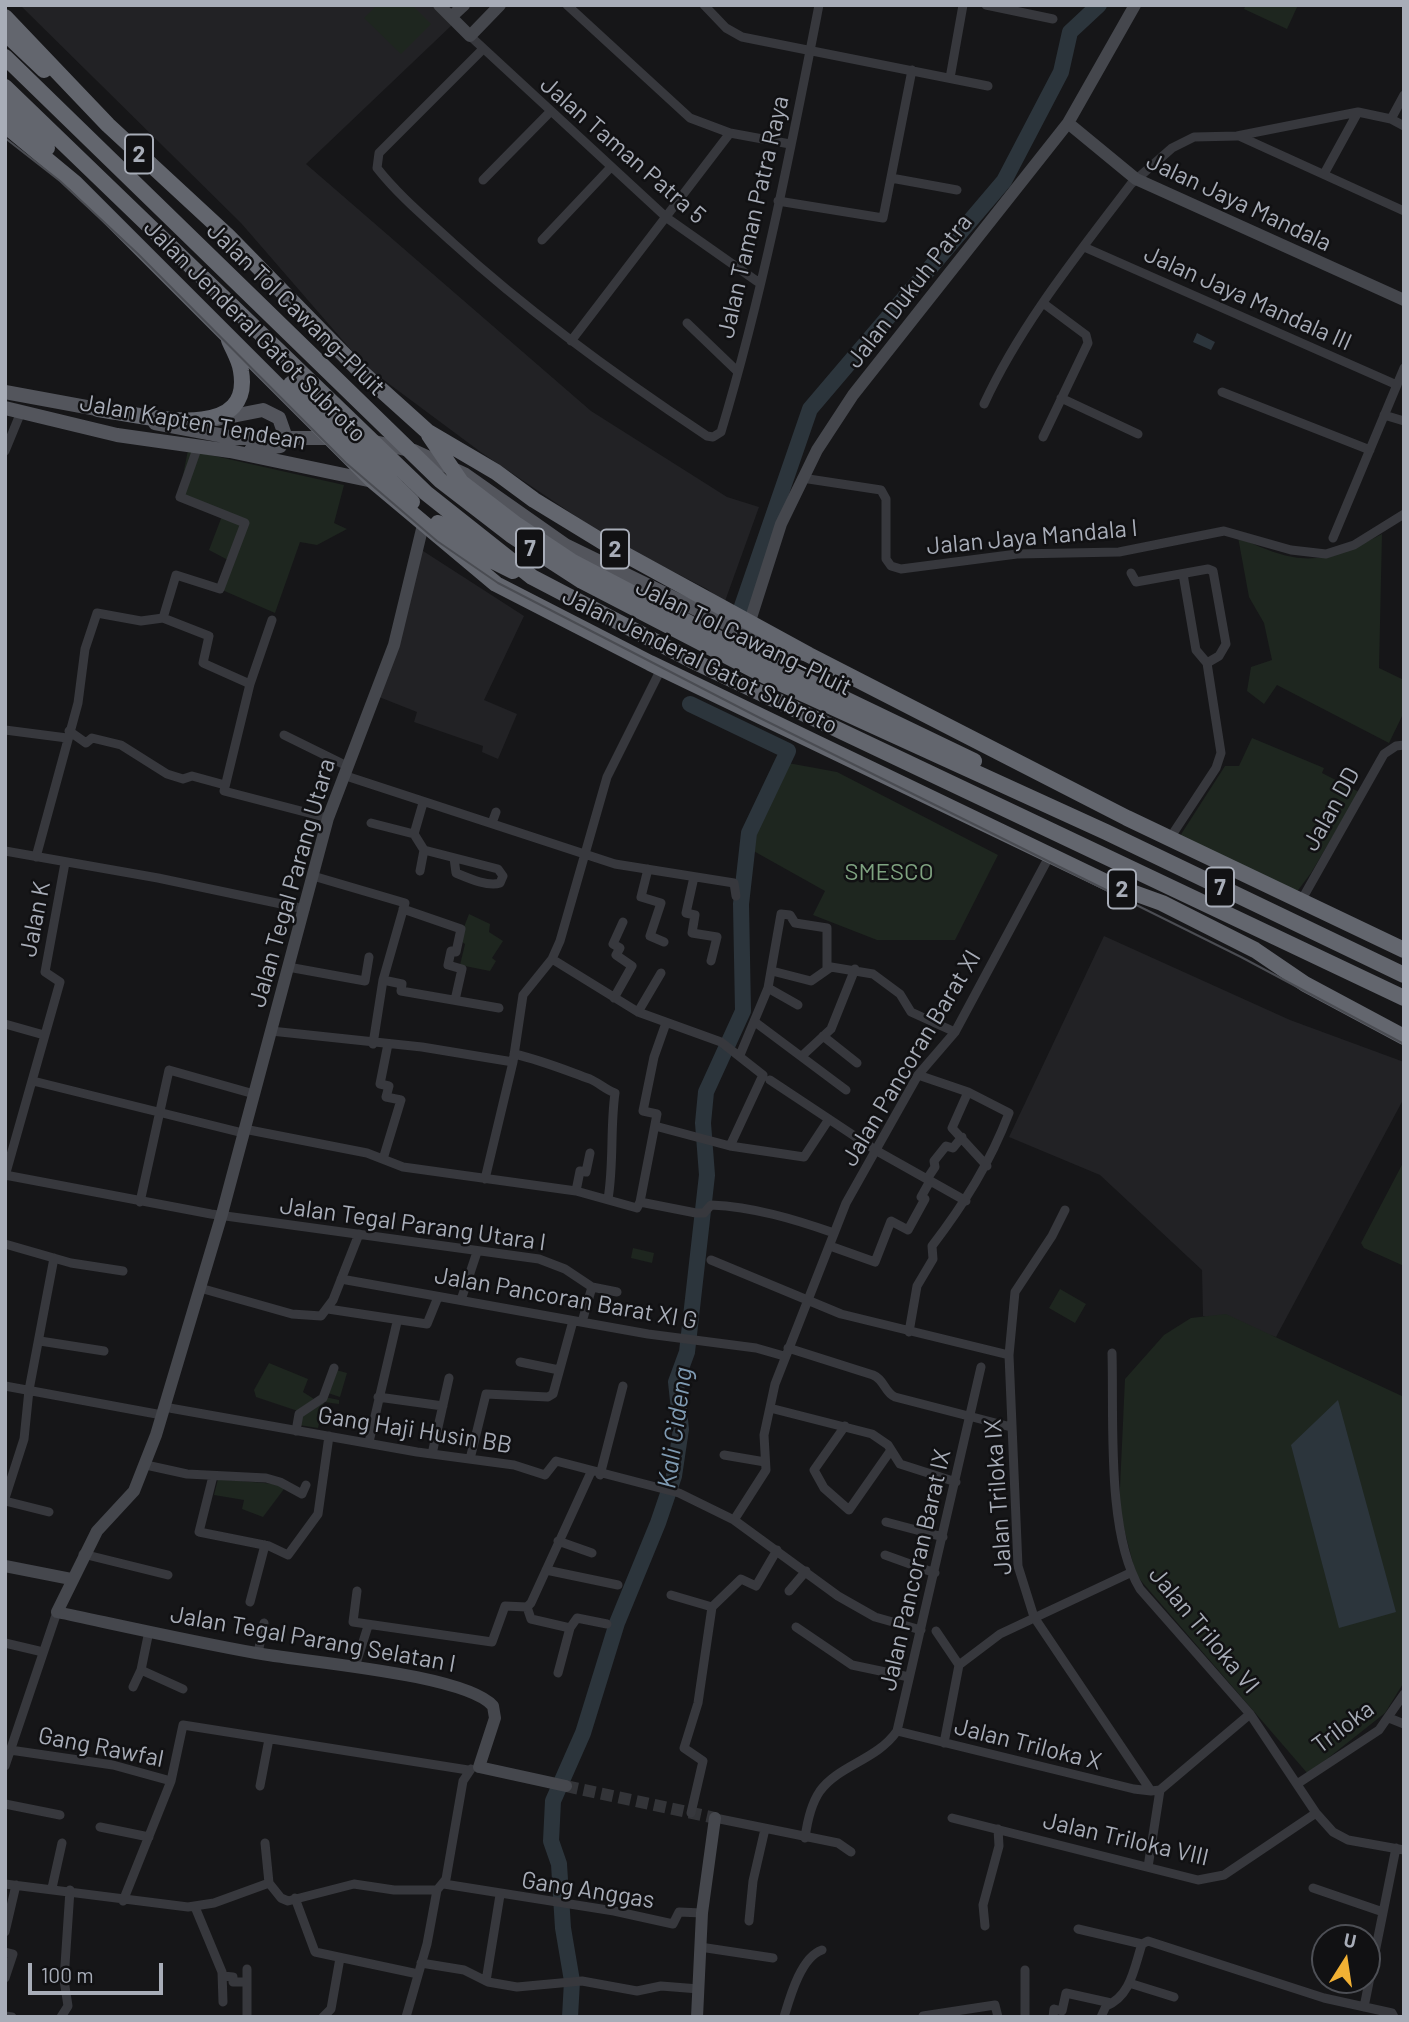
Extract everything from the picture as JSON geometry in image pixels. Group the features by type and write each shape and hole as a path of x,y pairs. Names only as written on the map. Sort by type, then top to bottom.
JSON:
{"highway":[{"name":"Jalan Jenderal Gatot Subroto","path":"5,17 75,87 89,106"},
{"name":"Jalan Jenderal Gatot Subroto","path":"5,33 89,106 228,236 358,369 428,432 606,544 809,655 1170,838 1404,950"},
{"name":"Jalan Tol Cawang–Pluit","path":"5,57 441,481 511,535 582,581 773,680 1106,832 1404,975"},
{"name":"Jalan Tol Cawang–Pluit","path":"5,86 39,130 426,493 532,577 691,660 1404,998"},
{"name":"Jalan Jenderal Gatot Subroto","path":"5,107 39,130 75,183"},
{"name":"Jalan Jenderal Gatot Subroto","path":"5,125 75,183 373,481 423,526 496,584 661,669 1112,885 1162,903 1255,950 1305,984 1404,1037"},
{"path":"230,337 288,382 414,504 449,533 499,565 532,577"},
{"path":"99,409 180,421 212,420 232,406 241,384 241,370 230,337"},
{"path":"428,432 452,473 517,526 606,581 952,750 1106,832"},
{"path":"563,543 589,563 636,589 731,634 767,659"},
{"name":"2","path":"1255,950 1404,1025"},
{"path":"1354,975 1404,1007"}],"main road":[{"name":"Jalan Kapten Tendean","path":"5,392 235,438 353,438 414,451 464,474 563,543"},
{"name":"Jalan Kapten Tendean","path":"5,408 117,435 197,449 230,451 373,481"},
{"path":"212,420 263,410 275,414 282,422 285,435 280,446 230,451"},
{"name":"Jalan Jenderal Gatot Subroto","path":"563,543 778,649 809,655"}],"street":[{"path":"439,5 470,36 500,5"},
{"path":"451,17 464,5"},
{"path":"567,5 690,118 730,133 790,144"},
{"path":"704,5 734,34 988,86"},
{"name":"Jalan Taman Patra Raya","path":"571,341 707,436 718,436 737,371 778,201 819,5"},
{"path":"950,78 964,5"},
{"path":"986,5 1054,19"},
{"name":"Jalan Dukuh Patra","path":"750,621 777,535 802,478 853,395 1068,123 1135,5"},
{"name":"Jalan Taman Patra 5","path":"470,36 482,50 667,218 758,282"},
{"path":"482,50 375,160 383,175 435,227 571,341 730,133"},
{"path":"778,201 881,219 912,70"},
{"path":"1391,119 1404,95"},
{"path":"484,180 550,112"},
{"path":"1324,174 1358,112"},
{"path":"984,404 998,373 1042,303 1084,247 1136,179 1182,141 1212,134 1237,136 1358,112 1391,119 1404,126"},
{"name":"Jalan Jaya Mandala","path":"1068,123 1136,179 1404,300"},
{"path":"1237,136 1404,211"},
{"path":"542,240 611,167"},
{"path":"891,178 957,190"},
{"name":"Jalan Jaya Mandala III","path":"1084,247 1397,385"},
{"path":"1042,303 1086,335 1088,343 1043,437"},
{"path":"687,323 737,371"},
{"path":"1333,538 1404,368"},
{"path":"1222,392 1370,450"},
{"path":"1061,398 1138,434"},
{"path":"5,451 21,412"},
{"path":"1384,415 1404,421"},
{"path":"163,618 176,575 220,589 245,524 180,497 197,449"},
{"name":"Jalan Jaya Mandala I","path":"802,478 881,491 886,499 886,558 891,566 901,569 1017,554 1119,552 1224,531 1291,551 1326,554 1354,545 1404,513"},
{"name":"Jalan Tegal Parang Utara","path":"57,1612 83,1554 97,1531 130,1497 146,1465 222,1214 328,818 394,645 423,526"},
{"path":"1131,573 1136,582 1208,569 1213,574 1226,644 1219,656 1208,663"},
{"path":"1170,838 1216,768 1221,753 1208,663 1195,650 1183,574"},
{"path":"36,857 78,703 89,631 97,612 141,621 163,618 209,636 202,663 250,684"},
{"path":"272,620 250,684 224,791 328,818"},
{"path":"485,1179 514,1058 523,995 552,959 607,778 661,669"},
{"path":"5,730 68,734 86,743 92,738 121,745 167,774 183,779 192,776 225,785"},
{"path":"284,734 345,771 423,803 585,854 648,869 734,883 736,896"},
{"name":"Jalan DD","path":"1301,901 1384,754 1404,745"},
{"path":"414,834 423,803"},
{"path":"492,823 496,812"},
{"path":"371,823 414,834 424,850 420,871"},
{"path":"424,850 498,869 503,873 500,883 494,885 456,873 454,858"},
{"path":"5,851 158,878 305,909"},
{"name":"Jalan Pancoran Barat XI","path":"734,1520 764,1475 764,1435 786,1352 850,1197 918,1075 955,1032 1050,855"},
{"name":"Jalan K","path":"5,1175 60,982 45,972 65,863"},
{"path":"648,869 641,897 661,903 650,936 664,942"},
{"path":"313,876 404,902 383,980 373,1044"},
{"path":"694,877 686,913 695,915 692,933 717,937 711,961"},
{"path":"403,909 461,929 456,952 451,951 448,965 462,969 455,1000"},
{"path":"738,1053 755,1022 768,988 781,914 790,915 795,923 827,928 827,968 818,978 811,981 772,971"},
{"path":"614,998 632,965 616,955 620,948 613,943 623,922"},
{"path":"288,967 365,981 369,957"},
{"path":"552,959 638,1012 721,1042 767,1077 877,1151 966,1201"},
{"path":"827,968 855,969 885,982 900,994 911,1012 955,1032"},
{"path":"803,1055 836,1019 855,969"},
{"path":"638,1012 661,973"},
{"path":"383,980 401,984 400,991 499,1008"},
{"path":"768,988 797,1004"},
{"path":"755,1022 803,1055 846,1090"},
{"path":"33,1081 243,1131 367,1153 403,1167 576,1191 638,1208 657,1114 643,1111 654,1057 666,1023"},
{"path":"5,1024 44,1035"},
{"path":"271,1031 544,1061 570,1074 592,1080 615,1093 611,1121 613,1169 608,1199"},
{"path":"823,1036 857,1063"},
{"path":"383,1159 401,1100 386,1097 389,1086 380,1084 388,1044"},
{"path":"141,1202 169,1070 254,1094"},
{"path":"909,1332 917,1286 933,1259 932,1246 966,1201 987,1166 1009,1113 968,1092 918,1075"},
{"path":"730,1146 767,1077"},
{"path":"968,1092 952,1126 987,1166"},
{"path":"654,1126 730,1146 804,1157 829,1119"},
{"path":"830,1246 875,1262 891,1221 908,1230 925,1199 920,1197 935,1167 934,1161 946,1146 953,1148 962,1137"},
{"path":"576,1191 580,1171 586,1172 590,1153"},
{"name":"Jalan Tegal Parang Utara I","path":"5,1175 141,1202 543,1260 590,1283 592,1287 617,1292"},
{"path":"640,1202 700,1213 711,1205 734,1206 789,1217 834,1233"},
{"name":"Jalan Triloka IX","path":"1065,1210 1052,1237 1022,1278 1015,1293 1009,1355 1018,1566 1034,1617 1155,1790"},
{"path":"200,1288 309,1317 321,1316 328,1309 359,1234"},
{"path":"5,1244 54,1258 123,1271"},
{"path":"461,1300 477,1252"},
{"path":"49,1512 5,1499 21,1452 29,1390 54,1258"},
{"path":"711,1261 807,1301 909,1332 1009,1355"},
{"name":"Jalan Pancoran Barat XI G","path":"341,1279 675,1338 786,1352 873,1375 880,1378 887,1391 895,1397 1012,1427"},
{"path":"470,1459 484,1395 551,1396 592,1287"},
{"path":"328,1309 397,1322 427,1324 438,1297"},
{"path":"369,1442 397,1322"},
{"path":"40,1341 104,1351"},
{"name":"Jalan Triloka VI","path":"1112,1353 1116,1499 1130,1573 1140,1589 1251,1714 1316,1813 1339,1837 1400,1849"},
{"path":"520,1362 559,1370"},
{"name":"Jalan Pancoran Barat IX","path":"897,1731 981,1367"},
{"path":"296,1430 299,1415 323,1398 334,1368"},
{"path":"432,1454 449,1378"},
{"name":"Gang Haji Husin BB","path":"5,1386 514,1465 545,1475 556,1461 595,1473 650,1484 679,1493 734,1520 838,1596 875,1617 921,1630"},
{"path":"527,1607 558,1541 595,1473 623,1386"},
{"path":"378,1397 443,1406"},
{"path":"770,1408 882,1438 900,1464 956,1482"},
{"path":"845,1426 814,1470 824,1488 849,1510 891,1450"},
{"path":"212,1476 200,1532 265,1545 288,1555 316,1519 329,1436"},
{"path":"723,1455 765,1462"},
{"path":"146,1465 212,1476 266,1478 281,1482 302,1494 306,1485"},
{"path":"886,1522 943,1536"},
{"path":"558,1541 592,1553"},
{"path":"250,1602 265,1545"},
{"path":"691,1813 703,1761 684,1748 698,1703 712,1607 741,1579 756,1586 777,1550"},
{"path":"83,1554 168,1574"},
{"path":"885,1555 935,1573"},
{"path":"5,1566 71,1579"},
{"path":"546,1570 618,1585"},
{"path":"789,1591 806,1571"},
{"path":"944,1743 959,1665 1000,1634 1130,1573"},
{"path":"357,1591 352,1621 368,1626 488,1642 495,1638 505,1606 527,1607"},
{"path":"671,1595 712,1607"},
{"path":"527,1607 535,1621 570,1628"},
{"path":"5,1766 57,1612"},
{"name":"Jalan Tegal Parang Selatan I","path":"57,1612 258,1653 459,1686 486,1697 493,1706 495,1718 473,1768"},
{"path":"558,1673 570,1628 577,1618 607,1624"},
{"path":"258,1653 264,1623"},
{"path":"355,1667 368,1626"},
{"path":"796,1628 852,1665 909,1676"},
{"path":"133,1687 141,1670 149,1631"},
{"path":"936,1631 959,1665"},
{"path":"5,1643 43,1652"},
{"path":"141,1670 184,1689"},
{"name":"Triloka","path":"1297,1784 1379,1730 1404,1694"},
{"path":"1148,1867 1155,1790 1251,1714"},
{"path":"1389,1718 1404,1724"},
{"name":"Gang Rawfal","path":"10,1750 113,1765 171,1781 183,1725 268,1739"},
{"path":"805,1838 814,1802 825,1784 879,1752 897,1731"},
{"name":"Jalan Triloka X","path":"897,1731 1134,1789 1155,1790"},
{"path":"260,1786 268,1739 473,1768 566,1786"},
{"path":"407,2017 440,1887 460,1793 473,1768"},
{"path":"123,1900 171,1781"},
{"path":"5,1804 60,1815"},
{"name":"Jalan Triloka VIII","path":"952,1818 1198,1880 1213,1880 1316,1813"},
{"path":"696,2017 702,1913 715,1818 838,1843 851,1852"},
{"path":"100,1827 149,1837"},
{"path":"748,1921 752,1881 765,1829"},
{"path":"985,1926 984,1905 999,1846 998,1829"},
{"path":"52,1888 62,1843"},
{"path":"265,1843 269,1883 281,1898 288,1901 295,1898 315,1952 374,1962 418,1974"},
{"path":"1364,2007 1383,1912 1400,1849"},
{"path":"5,1884 195,1907 269,1883"},
{"name":"Gang Anggas","path":"295,1898 354,1884 394,1890 440,1887 567,1904 673,1924 679,1912 702,1913"},
{"path":"5,1932 16,1885"},
{"path":"1314,1888 1383,1912"},
{"path":"61,2017 68,2007 64,1980 71,1890"},
{"name":"Gang Anggas","path":"486,1981 500,1895"},
{"path":"195,1907 223,1976 223,2002"},
{"path":"1078,1929 1142,1944 1148,1941 1159,1944 1324,1998 1394,2016"},
{"path":"1101,2017 1106,2006 1122,1995 1129,1983 1142,1944"},
{"path":"700,1947 773,1958"},
{"path":"785,2017 805,1965 815,1953 822,1950"},
{"path":"5,1952 13,1954 5,1978"},
{"path":"323,2017 331,2009 340,1958"},
{"path":"421,1963 464,1970 486,1981 517,1987 562,1985 582,1981 637,1991 661,1986 699,1989"},
{"path":"247,1969 247,2017"},
{"path":"1024,2017 1025,1970"},
{"path":"223,1976 233,1977 233,1982 247,1982"},
{"path":"1129,1983 1174,1997"},
{"path":"1053,2017 1054,2009 1062,2011 1066,1993 1111,2003"},
{"path":"923,2016 995,2005 998,2017"},
{"path":"5,2016 12,2017"}],"shaded area":[{"path":"20,5 434,5 453,24 306,164 591,411 727,497 759,507 724,604 707,589 608,538 482,453 365,366 241,223"},
{"path":"1197,333 1215,342 1211,350 1193,342"},
{"path":"420,549 524,616 484,700 517,714 498,759 482,752 483,746 414,722 417,712 374,695"},
{"path":"1104,936 1290,1020 1404,1062 1404,1098 1276,1337 1203,1316 1202,1270 1100,1175 1009,1137"},
{"path":"1338,1400 1396,1612 1339,1628 1291,1445"}],"green space":[{"path":"377,5 412,5 431,24 401,54 364,18"},
{"path":"1246,5 1298,5 1287,29 1244,9"},
{"path":"188,450 344,485 334,523 347,529 317,545 300,542 275,613 220,589 228,560 209,550 222,516 179,496"},
{"path":"1382,534 1379,668 1404,680 1404,712 1389,743 1277,685 1264,704 1247,691 1251,667 1272,660 1264,623 1249,597 1238,537 1278,554 1311,558 1343,552"},
{"path":"1252,738 1324,768 1322,773 1359,792 1311,873 1296,893 1178,839 1225,766 1239,766"},
{"name":"SMESCO","path":"788,763 837,772 998,855 955,940 877,940 813,915 825,891 750,849 768,803"},
{"path":"469,914 490,924 489,932 503,941 492,958 496,961 490,971 460,965 465,944 459,940"},
{"path":"1404,1161 1404,1266 1364,1248 1361,1243"},
{"path":"633,1248 654,1253 652,1263 631,1258"},
{"path":"1060,1289 1086,1304 1075,1323 1049,1308"},
{"path":"1226,1314 1404,1397 1404,1682 1385,1713 1308,1774 1136,1575 1119,1509 1125,1379 1164,1335 1191,1318"},
{"path":"269,1363 308,1379 303,1392 314,1399 298,1411 256,1397 254,1390"},
{"path":"336,1370 347,1373 340,1397 328,1393"},
{"path":"325,1397 339,1400 339,1404 324,1402 318,1428 299,1425 301,1414"},
{"path":"218,1479 287,1485 263,1517 242,1509 244,1500 214,1495"}],"waterway":[{"path":"741,609 810,409 1004,181 1061,72 1070,32 1099,5"},
{"name":"Kali Cideng","path":"570,2017 572,1981 563,1928 559,1864 551,1841 553,1801 583,1733 617,1623 674,1476 681,1429 676,1382 687,1352 707,1175 703,1123 706,1092 743,1011 741,904 749,833 788,751 690,704"}],"tunnel":[{"path":"566,1786 715,1818"}],"tram line":[{"path":"5,138 60,181 137,253 346,463 437,541 498,583 758,717 1241,957 1404,1044"}]}
